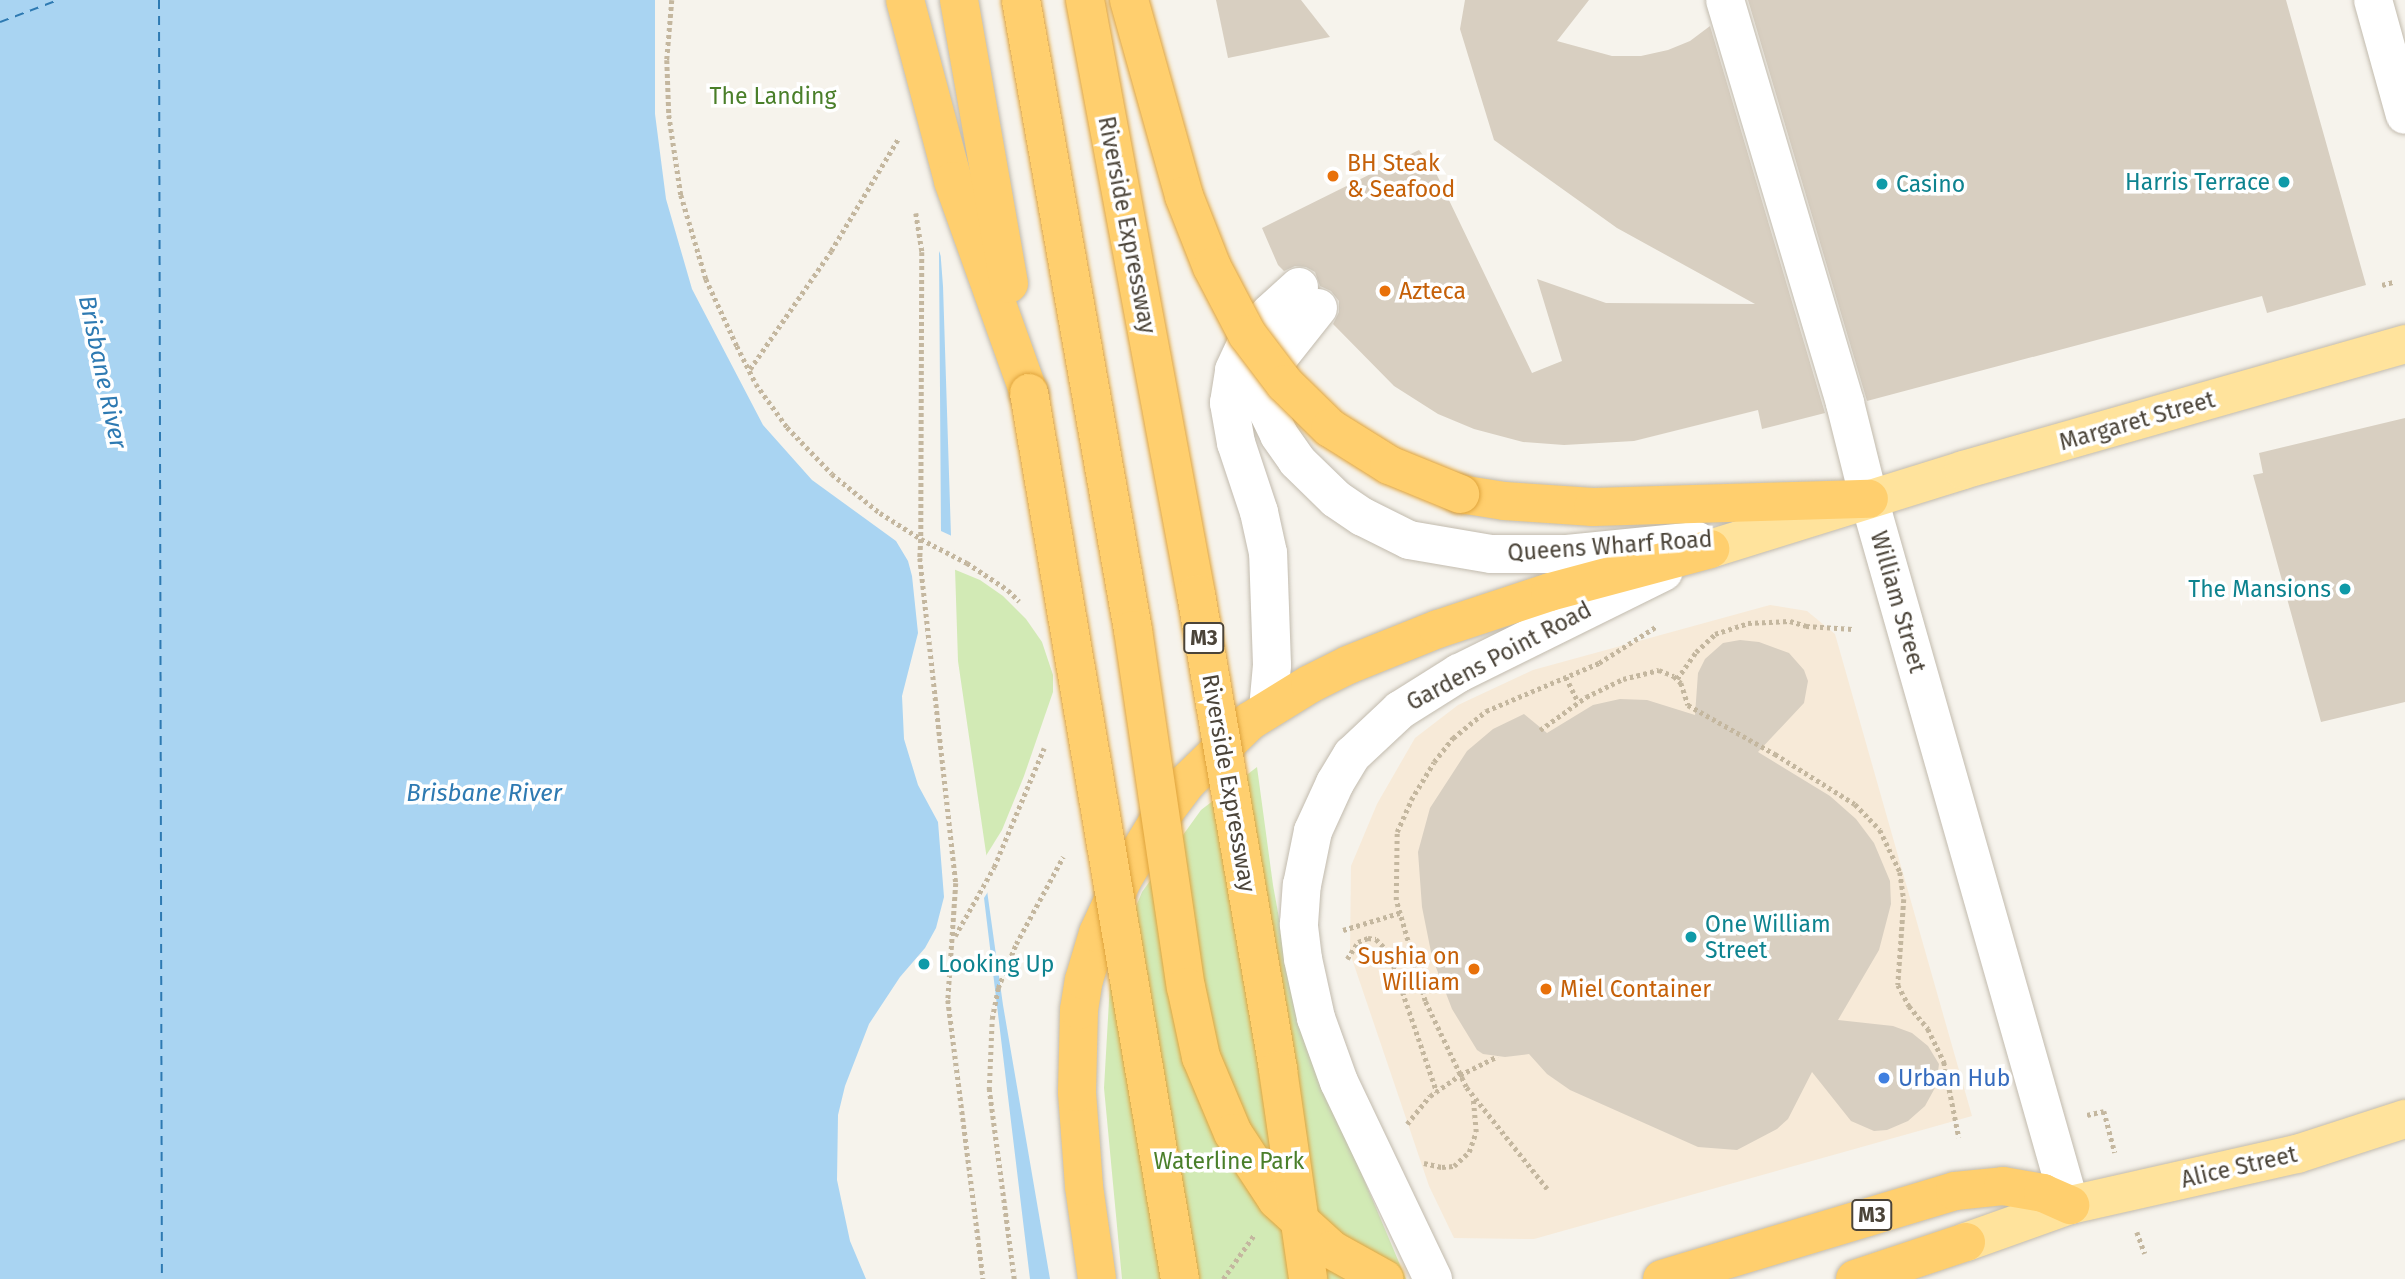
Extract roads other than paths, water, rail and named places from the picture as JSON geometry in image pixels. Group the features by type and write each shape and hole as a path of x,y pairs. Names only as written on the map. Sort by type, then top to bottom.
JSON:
{"highway":[{"path":"905,0 953,181 1029,393"},
{"path":"959,0 1180,1279"},
{"path":"1021,0 1133,630 1186,987 1201,1057 1233,1133 1277,1200 1322,1243 1384,1279"},
{"name":"Riverside Expressway","path":"1085,0 1199,608 1278,1070 1308,1279"},
{"path":"1129,0 1184,197 1212,267 1247,334 1285,384 1330,428 1388,465 1460,494 1504,501 1593,507 1869,499"},
{"path":"1097,1279 1084,1186 1076,1050 1084,980 1105,918 1141,848 1187,782 1232,736 1268,709 1348,665 1438,629 1550,592 1710,550"},
{"name":"M3","path":"1669,1277 1955,1191 2003,1186 2043,1193 2070,1205"},
{"name":"M3","path":"1855,1279 1966,1242"}],"main road":[{"name":"Margaret Street","path":"1710,550 1869,499 2405,344"},
{"name":"Alice Street","path":"2070,1205 2297,1154 2405,1119"},
{"name":"M3","path":"1966,1242 2070,1205"}],"street":[{"name":"William Street","path":"1725,0 1845,404 1869,499 2070,1205"},
{"path":"2373,0 2405,115"},
{"name":"Queens Wharf Road","path":"1268,709 1272,653 1268,553 1259,512 1236,443 1229,403 1234,370 1246,344 1270,313 1308,298 1272,366 1265,390 1268,412 1286,446 1315,479 1336,499 1386,530 1435,547 1519,555 1567,554 1751,536"},
{"name":"Gardens Point Road","path":"1433,1279 1345,1095 1316,1018 1303,959 1300,924 1302,885 1314,831 1335,783 1352,755 1400,710 1440,684 1559,621 1710,550"},
{"path":"1874,1279 1966,1242"}],"water":[{"name":"Brisbane River","path":"0,0 923,0 943,286 955,661 1003,1005 1050,1279 0,1279"}],"place":[{"name":"BH Steak & Seafood","path":"1333,176"},
{"name":"Harris Terrace","path":"2284,182"},
{"name":"Casino","path":"1882,184"},
{"name":"Azteca","path":"1385,291"},
{"name":"The Mansions","path":"2345,589"},
{"name":"One William Street","path":"1691,937"},
{"name":"Looking Up","path":"924,964"},
{"name":"Sushia on William","path":"1474,969"},
{"name":"Miel Container","path":"1546,989"},
{"name":"Urban Hub","path":"1884,1078"}],"park label":[{"name":"The Landing","path":"773,96"},
{"name":"Waterline Park","path":"1229,1161"}]}
